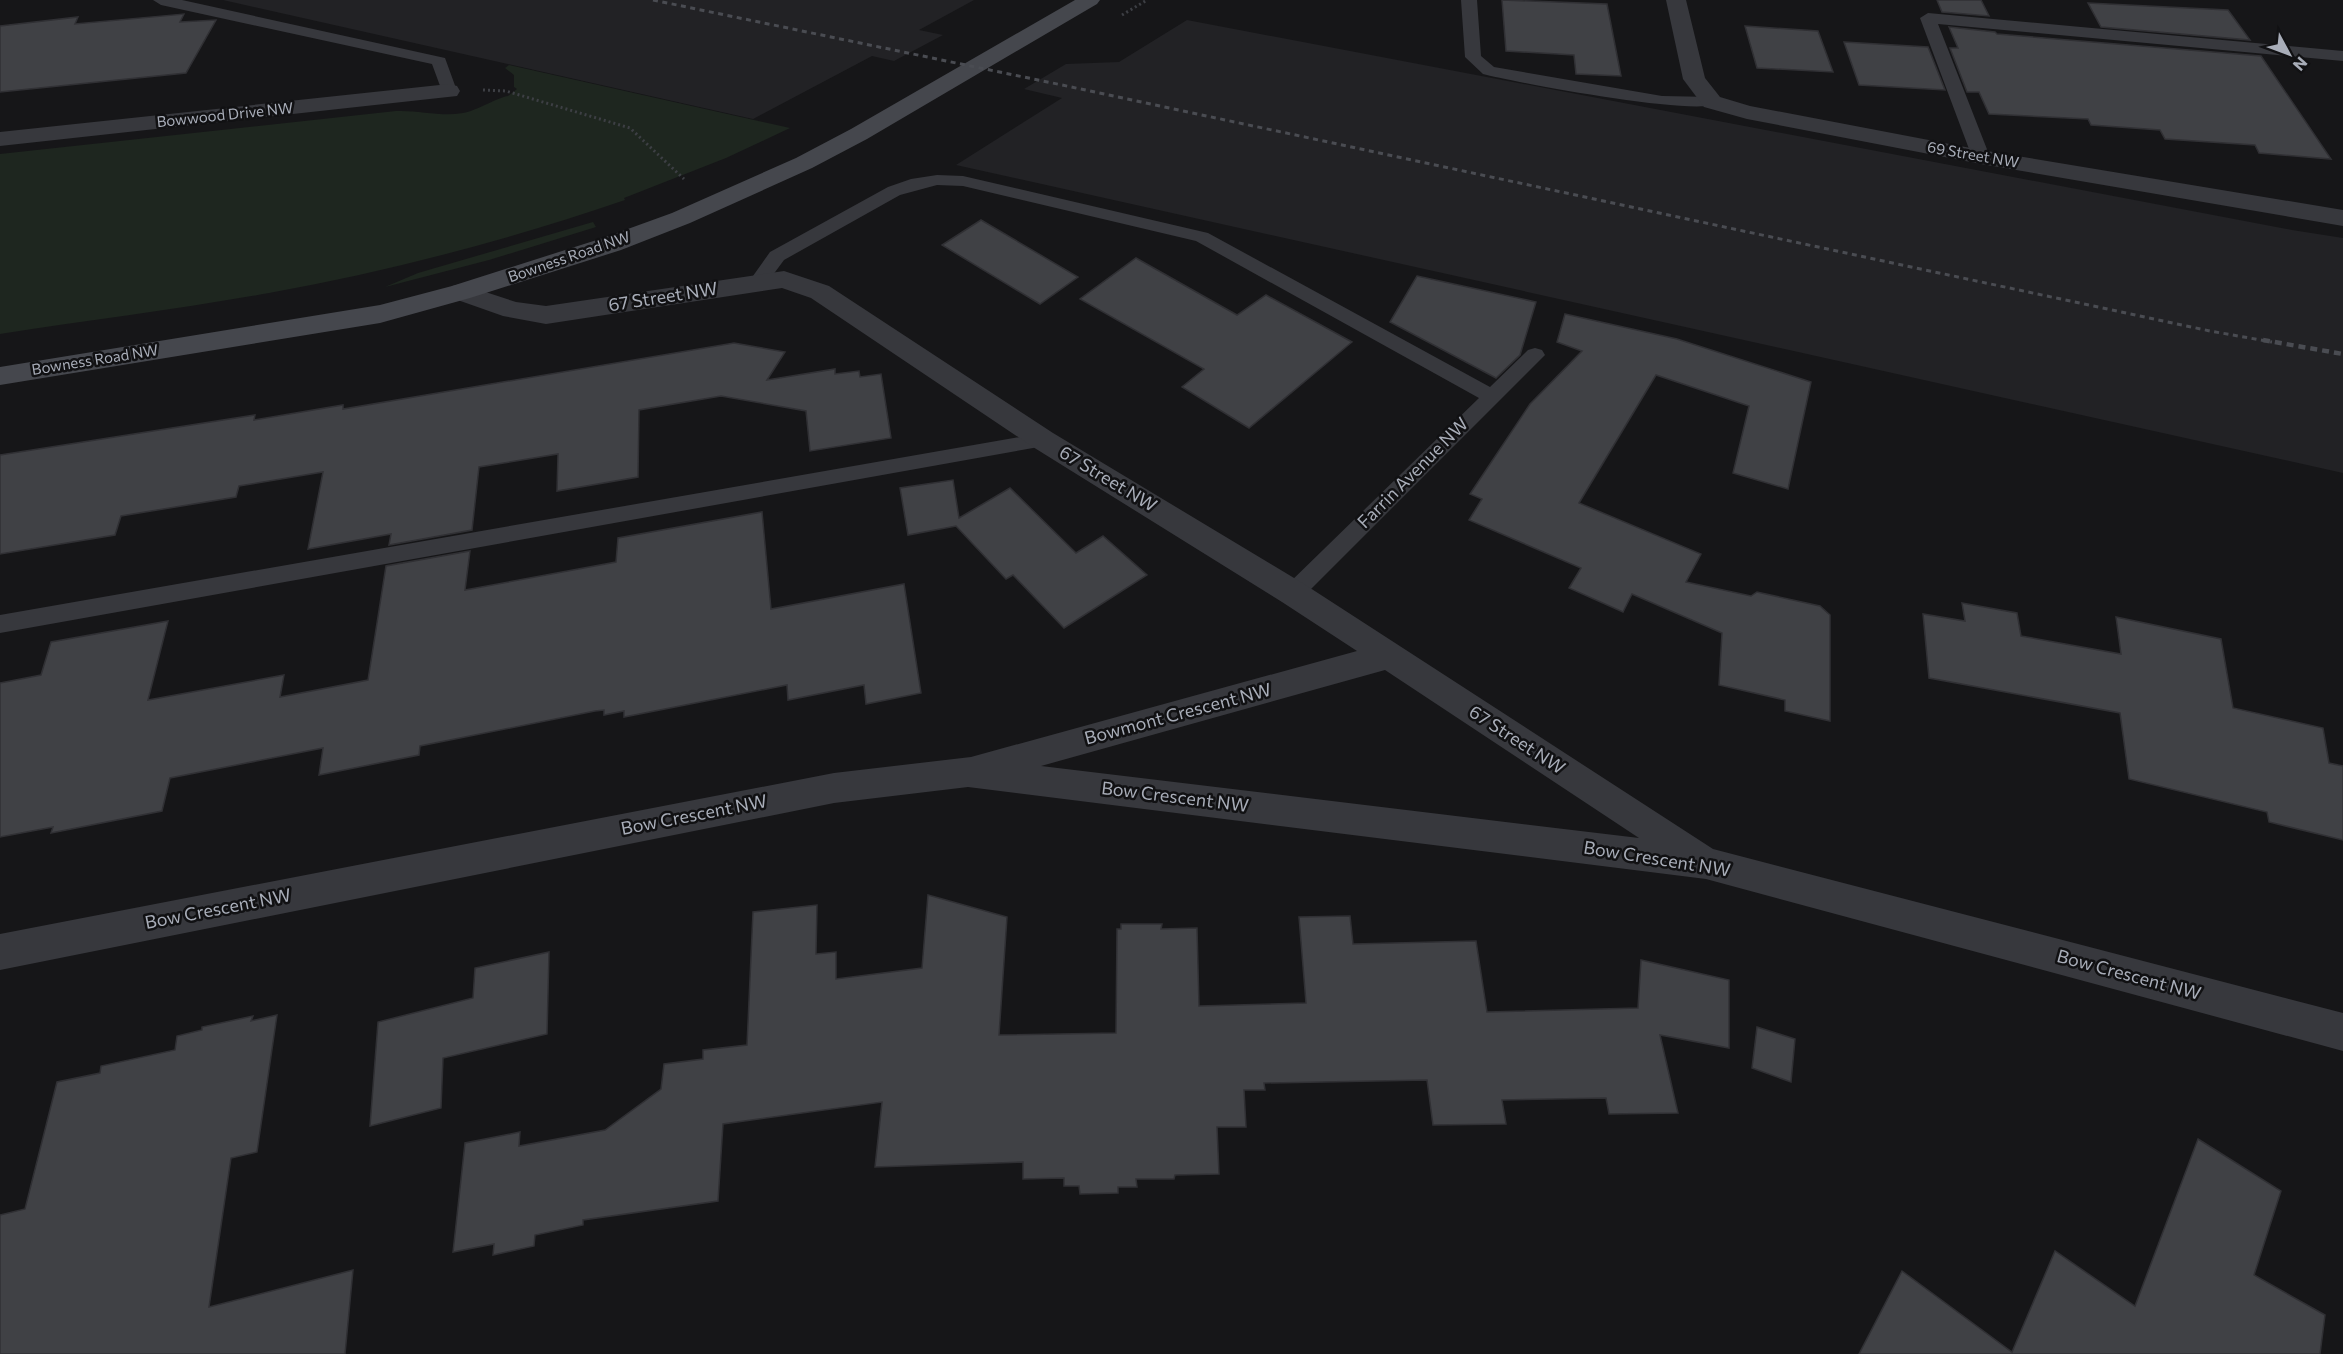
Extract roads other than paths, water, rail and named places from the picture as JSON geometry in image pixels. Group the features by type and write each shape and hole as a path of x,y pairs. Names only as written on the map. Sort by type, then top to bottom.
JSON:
{"street":[{"name":"Bowness Road NW","path":"0,376 380,314 460,292 612,244 765,181 859,134 1090,0"},
{"path":"1676,0 1694,79 1713,102"},
{"name":"Bowwood Drive NW","path":"0,139 449,91"},
{"name":"69 Street NW","path":"1713,102 1747,112 1981,157 2343,218"},
{"name":"67 Street NW","path":"460,292 512,310 546,315 784,279 820,292 1043,440 1293,593 1706,863"},
{"name":"Bowmont Crescent NW","path":"968,772 1388,656"},
{"name":"Bow Crescent NW","path":"0,952 834,788 968,772 1706,863 2343,1032"}],"lane":[{"path":"161,0 439,61 449,91"},
{"path":"1469,0 1473,57 1489,71 1662,101 1713,102"},
{"path":"1981,157 1928,18 2343,56"},
{"path":"757,283 777,256 894,191 937,180 963,181 1202,237 1491,396"},
{"name":"Farrin Avenue NW","path":"1293,593 1534,355"},
{"path":"0,624 1043,440"}],"railway":[{"path":"653,0 1062,85 2210,331 2272,342"},
{"path":"2263,340 2343,354"}]}
